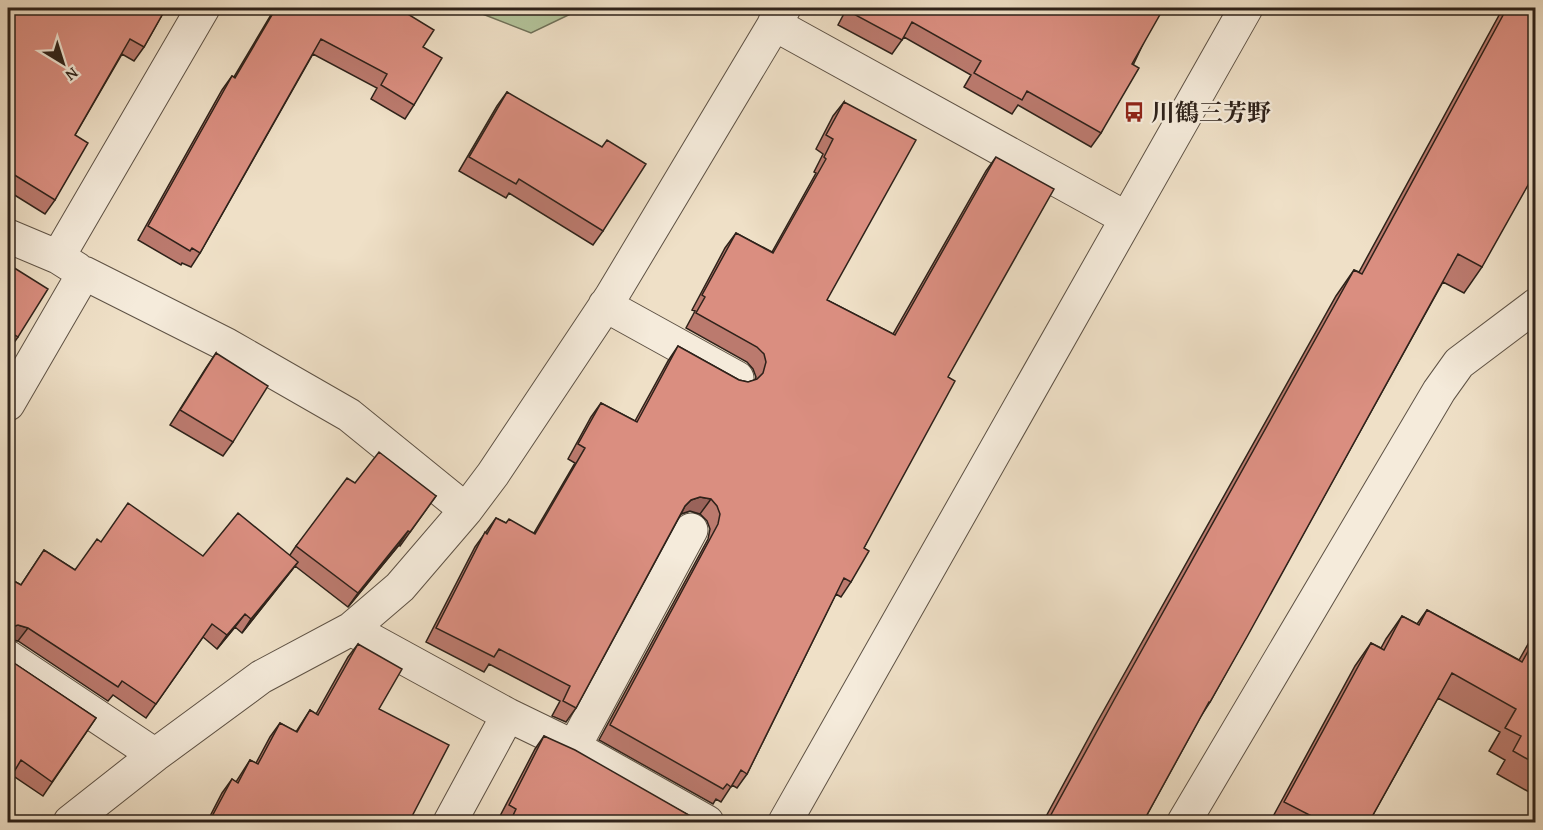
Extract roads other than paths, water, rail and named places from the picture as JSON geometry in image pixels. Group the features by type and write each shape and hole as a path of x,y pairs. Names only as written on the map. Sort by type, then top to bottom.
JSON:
{"street":[{"path":"8,404 71,265 203,8"},
{"path":"785,822 1246,8"},
{"path":"70,822 155,755 261,677 351,629 400,587 466,510 493,474 605,305 779,16 1126,218"},
{"path":"8,236 71,265 227,345 349,415 466,510"},
{"path":"605,305 736,378"},
{"path":"1184,822 1439,391 1459,363 1536,305"},
{"path":"574,747 691,530"},
{"path":"351,629 508,715 574,747 707,822"},
{"path":"8,657 155,755"},
{"path":"450,822 508,715"}],"place":[{"name":"川鶴三芳野","path":"1134,112"}]}
